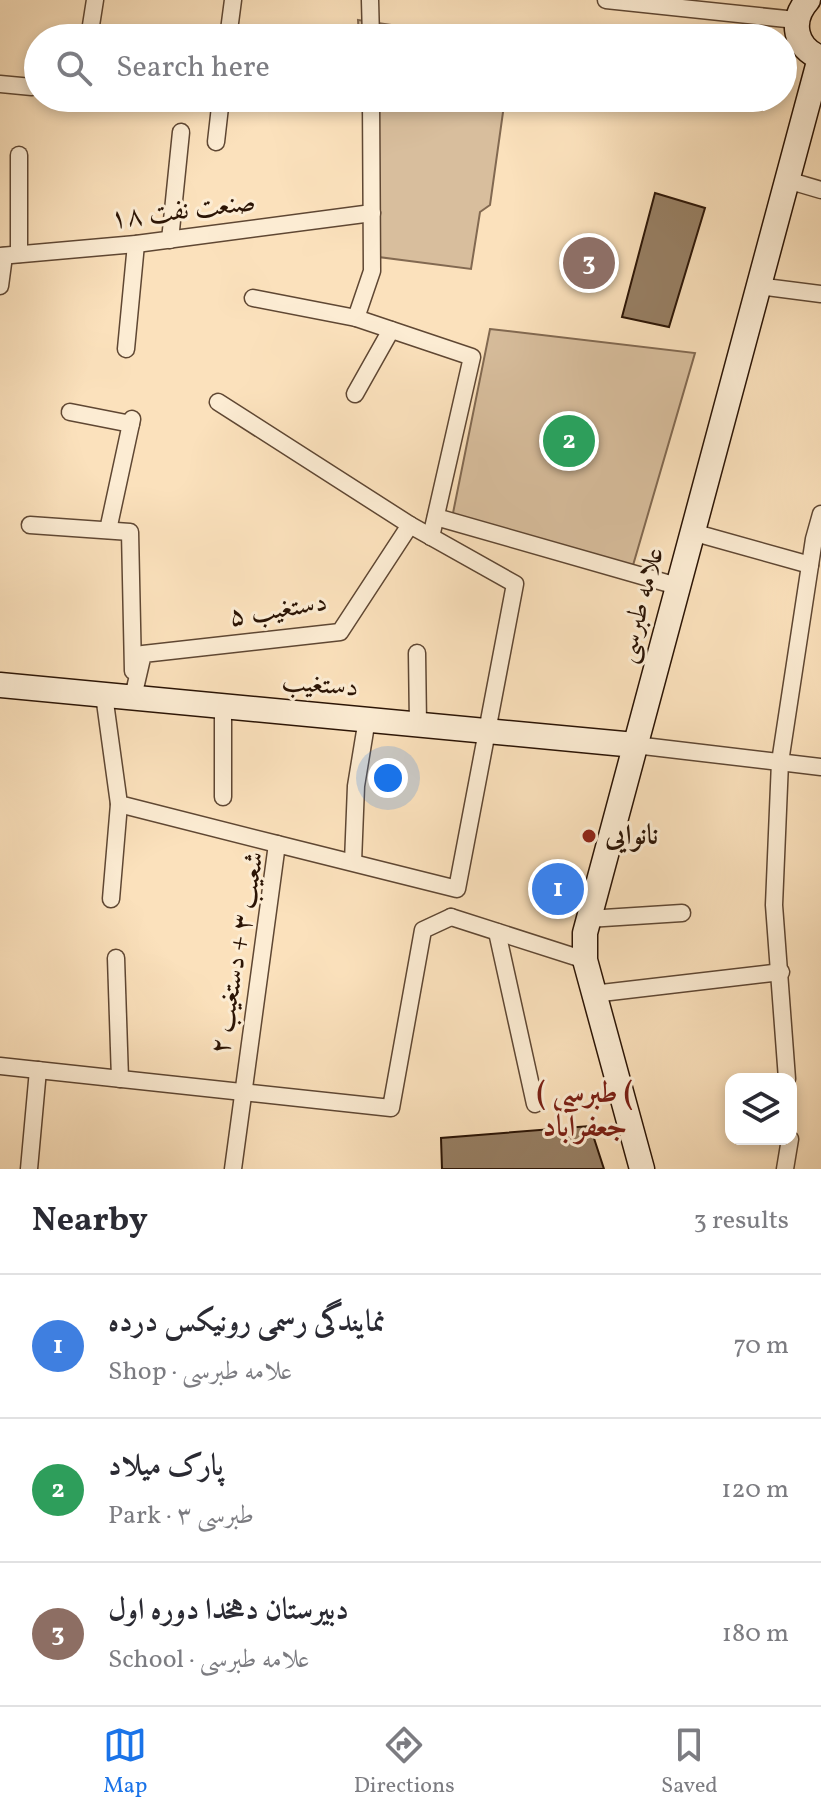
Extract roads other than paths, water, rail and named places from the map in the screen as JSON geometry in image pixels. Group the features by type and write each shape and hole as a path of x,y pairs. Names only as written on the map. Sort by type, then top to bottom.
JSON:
{"main road":[{"path":"802,10 797,33 802,45 820,58"},
{"name":"علامه طبرسی","path":"642,1169 585,960 588,919 820,58"},
{"name":"دستغیب","path":"0,685 104,695 133,693 223,706 635,745"}],"street":[{"path":"91,24 95,0"},
{"path":"230,24 233,0"},
{"path":"370,0 371,24"},
{"path":"606,0 802,10"},
{"path":"0,84 24,86"},
{"path":"216,142 219,112"},
{"path":"356,318 372,271 371,112"},
{"path":"170,240 181,132"},
{"path":"0,286 8,255 19,155"},
{"path":"787,180 821,190"},
{"name":"صنعت نفت ۱۸","path":"8,255 136,244 372,213"},
{"path":"126,349 136,244"},
{"path":"758,286 821,294"},
{"path":"253,298 356,318 472,357 431,537"},
{"path":"355,394 391,330"},
{"path":"218,402 410,525 515,584 451,917"},
{"path":"70,412 131,422 108,530"},
{"path":"787,1073 774,905 780,762 810,565 821,514"},
{"path":"436,517 677,586"},
{"path":"30,525 130,532 133,693"},
{"name":"دستغیب ۵","path":"133,693 143,654 340,632 410,525"},
{"path":"692,532 810,565"},
{"path":"417,653 418,724"},
{"path":"104,695 119,804 111,899"},
{"path":"223,706 223,797"},
{"path":"353,862 356,786 367,719"},
{"path":"635,745 821,767"},
{"path":"119,804 277,844"},
{"name":"شعیب ۳ + دستغیب ۲","path":"233,1169 277,844 457,889"},
{"path":"588,919 682,913"},
{"path":"0,1066 391,1108 423,930 451,917 585,960"},
{"path":"497,932 535,1104"},
{"path":"116,958 120,1079"},
{"path":"593,994 781,972"},
{"path":"29,1169 38,1070"},
{"path":"785,1169 789,1145"}],"place":[{"name":"دبیرستان دهخدا دوره اول","path":"589,263"},
{"name":"پارک میلاد","path":"569,441"},
{"name":"نانوایی","path":"589,836"},
{"name":"نمایندگی رسمی رونیکس درده","path":"558,889"}],"district":[{"name":"( طبرسی ( جعفرآباد","path":"585,1111"}]}
